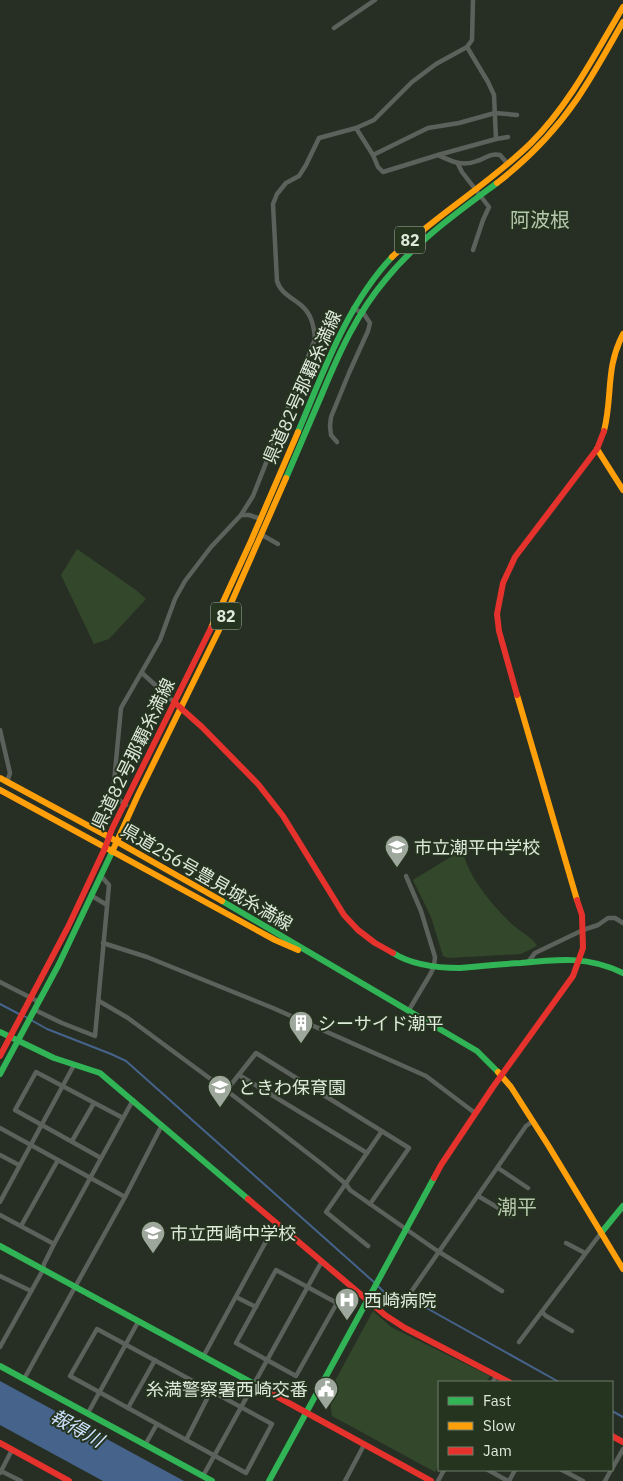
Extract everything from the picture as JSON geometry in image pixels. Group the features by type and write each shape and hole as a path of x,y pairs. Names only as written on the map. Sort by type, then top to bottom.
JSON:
{"street":[{"path":"334,28 376,0"},
{"path":"132,808 115,797 113,793 118,723 121,708 160,640 174,599 211,547 241,515 253,496 315,339 313,324 304,307 282,291 277,281 273,204 277,194 286,183 299,176 319,138 356,128 374,120 412,82 436,64 467,47 472,40 473,0"},
{"name":"県道82号那覇糸満線","path":"0,1056 32,998 80,901 124,804 213,623 261,519 336,342 353,308 378,273 402,247 508,164 541,132 565,103 623,7"},
{"name":"県道82号那覇糸満線","path":"0,1074 39,1002 92,896 132,808 220,627 263,535 339,354 360,312 381,283 410,251 449,218 520,164 547,137 580,94 623,22"},
{"path":"467,47 494,95 496,139"},
{"path":"373,155 428,128 459,123 495,113 517,115"},
{"path":"356,128 373,155 378,167 383,172 438,155 508,137"},
{"path":"438,155 458,164 467,164 494,154 500,155 508,164"},
{"path":"458,164 489,207 474,250"},
{"path":"337,442 332,435 331,417 370,323 364,314 353,308"},
{"path":"270,1481 441,1165 502,1075 573,976 579,960 582,948 582,915 514,686 497,614 503,583 515,556 597,449 603,436 611,360 623,334"},
{"path":"597,449 623,490"},
{"path":"241,515 249,515 268,522"},
{"path":"255,532 278,544"},
{"path":"142,673 246,770 283,816 336,903 351,922 370,940 404,960 434,966 460,968 562,959 599,964 623,973"},
{"path":"0,730 10,773 7,782"},
{"name":"県道256号豊見城糸満線","path":"0,778 109,837 470,1046 502,1075 533,1121 623,1269"},
{"name":"県道256号豊見城糸満線","path":"0,790 275,940 320,960"},
{"path":"34,1011 95,1036 109,885 101,876"},
{"path":"406,876 435,957 434,966 409,1010"},
{"path":"92,896 108,905"},
{"path":"528,962 535,953 583,930 598,925 608,918 615,918 623,923"},
{"path":"103,943 147,957 273,1008 426,1076 475,1114"},
{"path":"0,982 39,1002"},
{"path":"99,1001 128,1018 226,1091 346,1184 350,1190 436,1250 502,1291"},
{"path":"0,1032 18,1042 74,1065 89,1068 100,1073 384,1315 405,1328 507,1381"},
{"path":"226,1091 256,1053 409,1148 370,1204"},
{"path":"0,1202 74,1065"},
{"path":"101,1158 15,1110 36,1072 123,1118"},
{"path":"239,1075 367,1153"},
{"path":"0,1347 2,1340 31,1292 54,1244 133,1100"},
{"path":"72,1141 94,1103"},
{"path":"411,1292 526,1126 533,1121"},
{"path":"24,1379 125,1197 162,1125"},
{"path":"0,1128 125,1197"},
{"path":"368,1246 326,1212 382,1131"},
{"path":"0,1155 20,1165"},
{"path":"21,1226 58,1160"},
{"path":"498,1168 528,1188"},
{"path":"478,1196 512,1216"},
{"path":"519,1342 585,1253 623,1206"},
{"path":"0,1215 54,1244"},
{"path":"203,1357 276,1223"},
{"path":"566,1243 585,1253"},
{"path":"0,1246 431,1481"},
{"path":"203,1476 322,1261"},
{"path":"276,1270 308,1287 337,1303 296,1376 236,1343 276,1270"},
{"path":"0,1276 31,1292"},
{"path":"236,1297 256,1307"},
{"path":"542,1312 572,1331"},
{"path":"88,1413 138,1322"},
{"path":"97,1329 155,1360 272,1424 246,1473 70,1376 97,1329"},
{"path":"128,1408 155,1360"},
{"path":"0,1366 212,1481"},
{"path":"494,1381 496,1376"},
{"path":"186,1440 211,1391"},
{"path":"145,1445 157,1424"},
{"path":"0,1443 70,1481"},
{"path":"345,1481 364,1445"},
{"path":"614,1461 623,1449"},
{"path":"12,1450 1,1472 21,1481"},
{"path":"490,1471 508,1481"},
{"path":"564,1471 583,1481"}],"green space":[{"path":"77,549 146,599 109,639 94,644 61,575"},
{"path":"462,850 470,872 490,901 537,946 521,954 448,958 443,956 431,917 413,880"},
{"path":"373,1311 391,1327 490,1376 487,1381 438,1381 438,1467 435,1472 332,1416 329,1392"}],"water":[{"name":"報得川","path":"0,1381 184,1481 103,1481 0,1425"}],"waterway":[{"path":"0,1004 19,1014"},
{"path":"24,1016 47,1029 126,1061 375,1283"},
{"path":"378,1286 391,1299 414,1301 557,1381"},
{"path":"613,1412 623,1417"}],"traffic: fast":[{"path":"286,478 342,349 357,320 376,292 398,265 424,240 497,183"},
{"path":"298,432 327,363 349,318 376,276 392,257"},
{"path":"0,1074 59,964 112,852"},
{"path":"222,901 477,1051 498,1072"},
{"path":"393,953 416,963 442,967 460,968 548,960 573,960 598,964 623,973"},
{"path":"0,1032 54,1058 100,1073 248,1199"},
{"path":"269,1481 434,1178"},
{"path":"601,1233 623,1206"},
{"path":"0,1246 256,1385"},
{"path":"0,1366 212,1481"}],"traffic: slow":[{"path":"392,257 426,227 514,158 545,128 581,78 623,7"},
{"path":"497,183 530,154 569,111 623,22"},
{"path":"604,431 611,371 617,347 623,334"},
{"path":"211,628 298,432"},
{"path":"597,449 623,490"},
{"path":"112,852 221,626 286,478"},
{"path":"517,695 577,900"},
{"path":"0,778 222,901"},
{"path":"0,790 275,940 298,950"},
{"path":"498,1072 511,1087 548,1145 623,1269"}],"traffic: jam":[{"path":"517,695 499,631 497,614 503,583 515,557 597,449 604,431"},
{"path":"105,848 112,829 211,628"},
{"path":"174,702 202,727 258,784 283,816 344,915 358,930 375,943 393,953"},
{"path":"0,1056 68,927 105,848"},
{"path":"434,1178 493,1087 573,976 583,948 582,915 577,900"},
{"path":"248,1199 385,1315 405,1328 507,1381"},
{"path":"256,1385 431,1481"},
{"path":"613,1437 623,1442"},
{"path":"0,1443 69,1481"}],"place":[{"name":"市立潮平中学校","path":"397,868"},
{"name":"シーサイド潮平","path":"301,1044"},
{"name":"ときわ保育園","path":"220,1108"},
{"name":"市立西崎中学校","path":"153,1254"},
{"name":"西崎病院","path":"347,1321"},
{"name":"糸満警察署西崎交番","path":"326,1410"}],"district":[{"name":"阿波根","path":"540,219"},
{"name":"潮平","path":"517,1206"}]}
